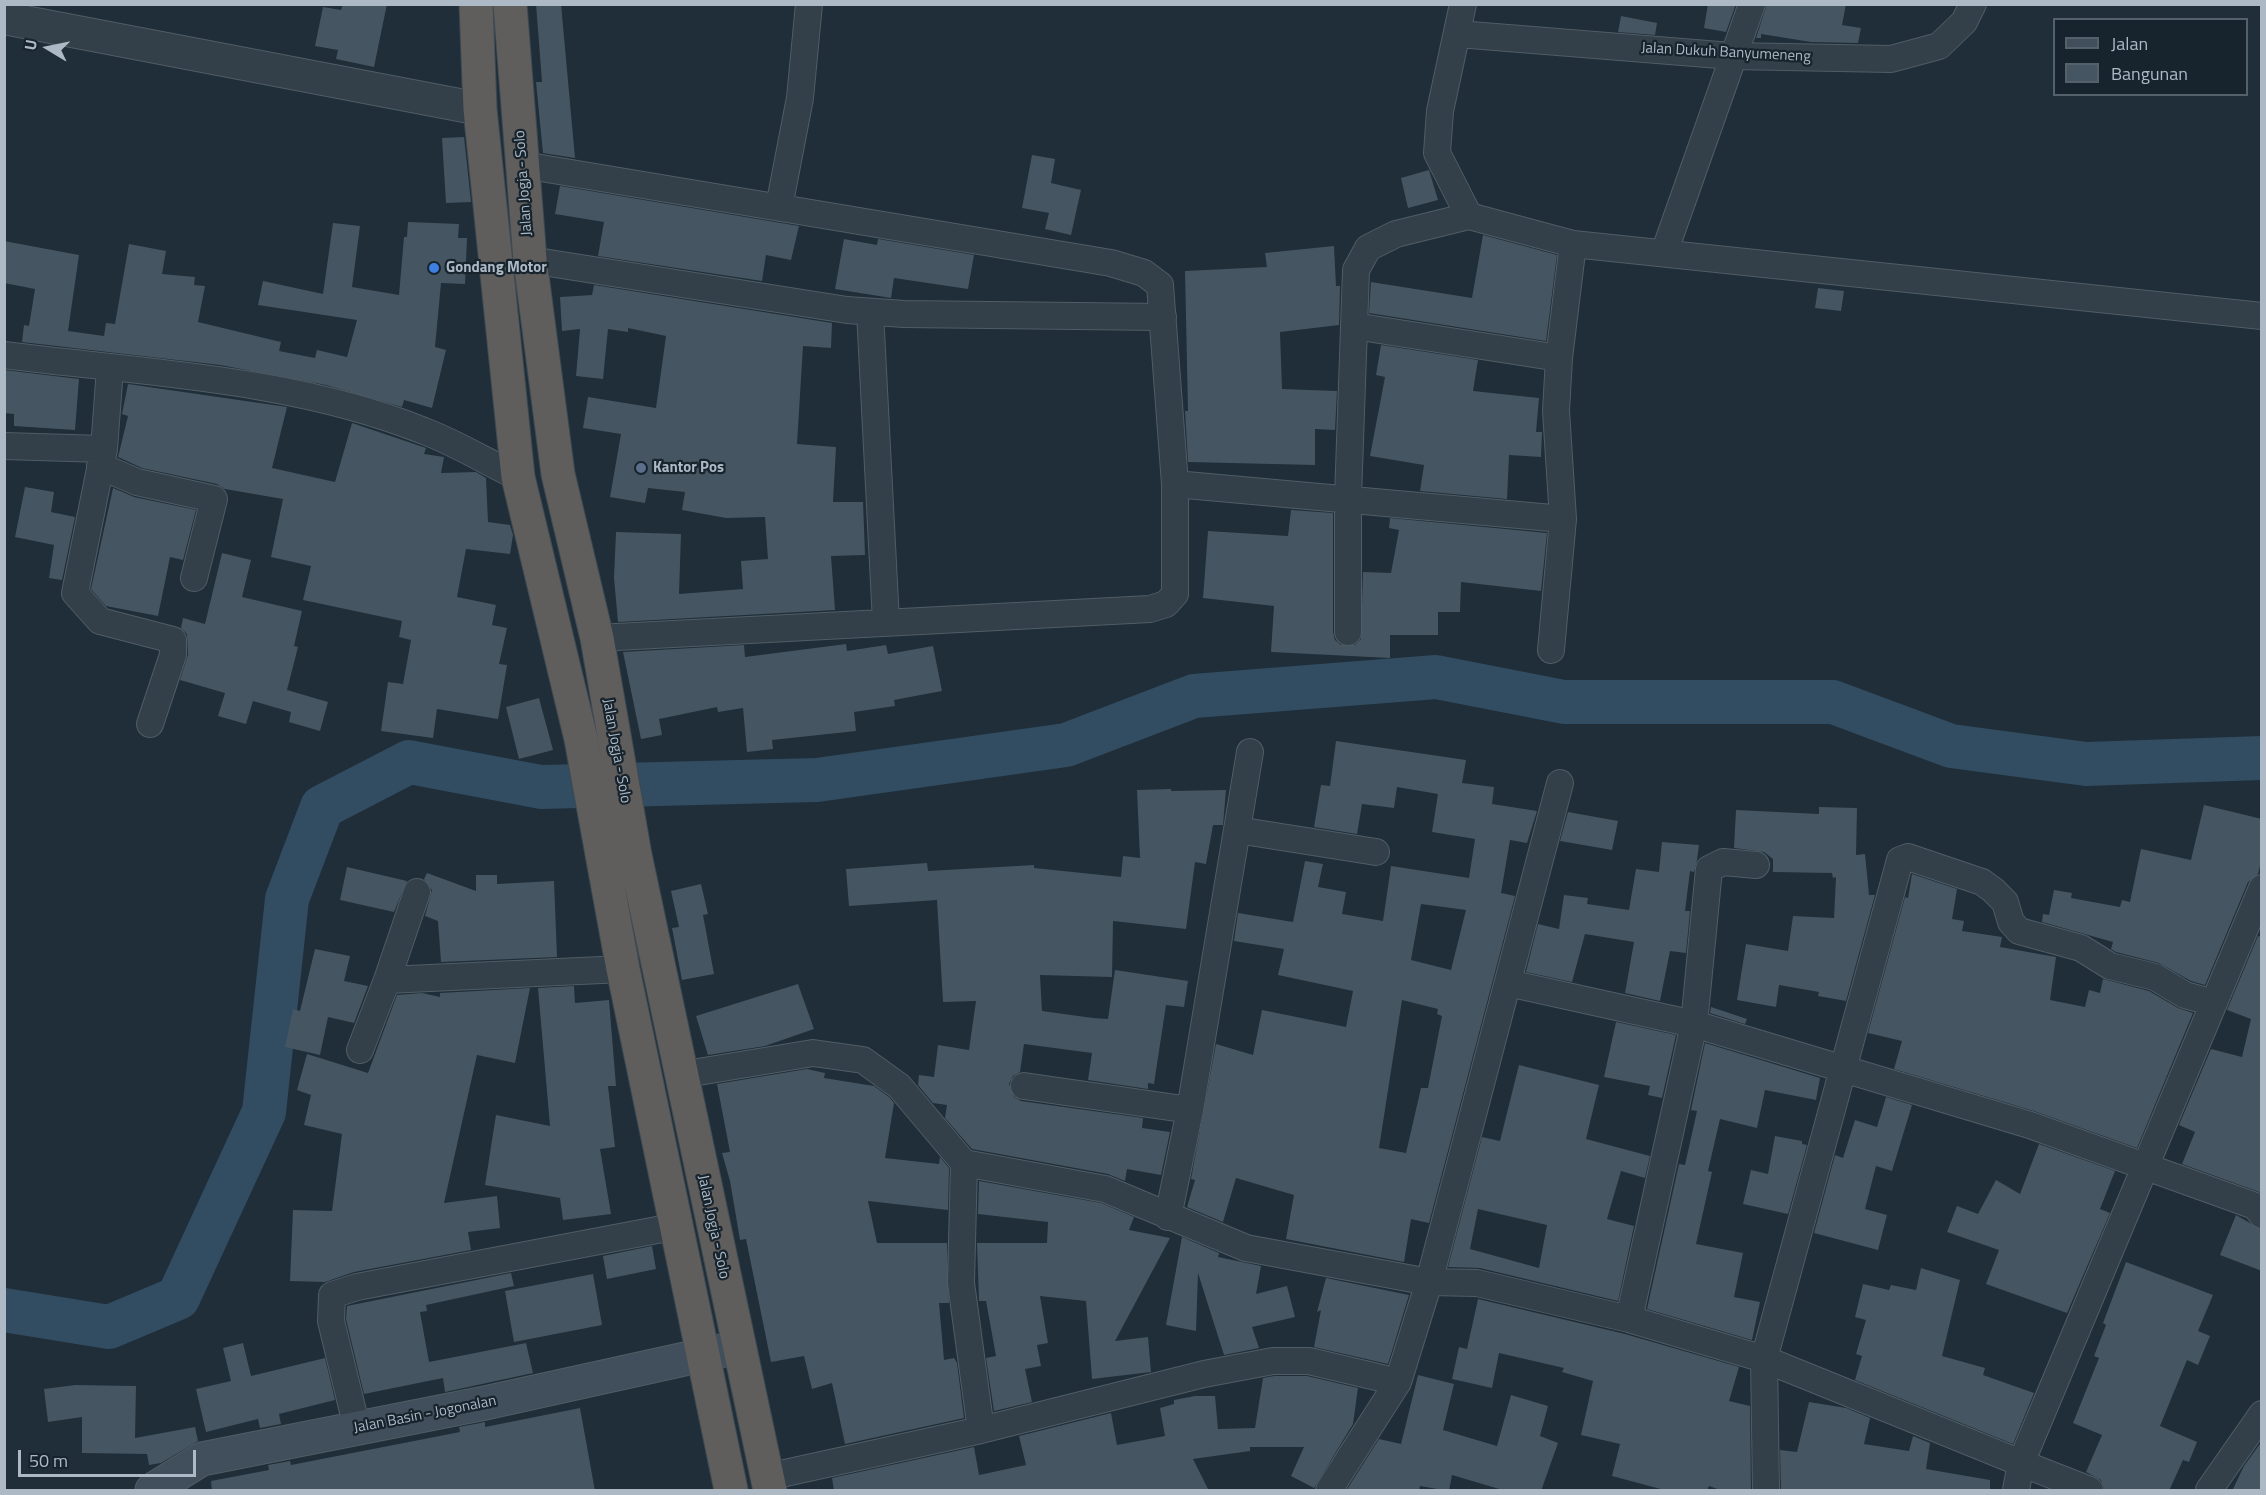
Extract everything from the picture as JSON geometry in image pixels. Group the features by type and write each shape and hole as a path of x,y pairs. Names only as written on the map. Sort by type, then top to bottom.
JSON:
{"highway":[{"name":"Jalan Jogja - Solo","path":"476,4 480,109 518,477 597,738 620,856 680,1075 768,1484"},
{"name":"Jalan Jogja - Solo","path":"510,4 530,260 558,474 597,638 597,738"},
{"name":"Jalan Jogja - Solo","path":"620,856 623,969 705,1356 731,1491"}],"main road":[{"name":"Jalan Basin - Jogonalan","path":"152,1491 202,1459 705,1356 739,1347"}],"street":[{"path":"779,207 800,98 809,4"},
{"path":"1463,4 1440,111 1437,153 1469,216"},
{"path":"1664,252 1752,4"},
{"name":"Jalan Dukuh Banyumeneng","path":"1458,34 1732,56 1891,59 1938,46 1964,22 1973,4"},
{"path":"4,18 480,109"},
{"path":"523,165 1111,263 1144,273 1160,285 1175,484 1175,594 1166,604 1150,609 597,638"},
{"path":"1348,632 1348,498 1356,270 1368,248 1396,234 1469,216 1573,244 2260,313"},
{"path":"1551,650 1563,519 1556,411 1559,358 1573,244"},
{"path":"530,260 870,312 1163,316"},
{"path":"870,312 886,622"},
{"path":"1354,326 1559,358"},
{"path":"4,355 201,378 289,392 348,406 425,431 518,477"},
{"path":"110,369 102,458 75,593 100,621 173,640 173,655 150,724"},
{"path":"4,446 102,458 137,482 214,499 194,578"},
{"path":"1175,484 1563,519"},
{"path":"1168,1217 1190,1110 1250,752"},
{"path":"1329,1491 1398,1382 1429,1282 1560,783"},
{"path":"1237,830 1376,852"},
{"path":"1766,1491 1764,1359 1900,860 1908,857 1982,882 2004,902 2011,922 2019,931 2081,948 2110,966 2155,977 2185,995 2214,1003"},
{"path":"1629,1319 1694,1024 1709,869 1723,862 1756,865"},
{"path":"2016,1491 2021,1463 2262,888"},
{"path":"360,1050 417,892"},
{"path":"387,980 623,969"},
{"path":"1508,982 1694,1024 2030,1125 2255,1206 2262,1215"},
{"path":"680,1075 813,1053 863,1060 899,1086 964,1163 1105,1190 1246,1248 1429,1282 1477,1283 1629,1319 1764,1359 2090,1491"},
{"path":"1024,1086 1190,1110"},
{"path":"964,1163 961,1283 981,1430"},
{"path":"357,1428 331,1321 332,1295 357,1287 678,1226"},
{"path":"768,1484 1204,1374 1273,1361 1309,1361 1398,1382"},
{"path":"2209,1491 2262,1414"}],"building":[{"path":"343,4 387,4 374,67 336,59 338,50 315,46 323,7 341,10"},
{"path":"536,4 561,4 575,158 543,153 536,82 542,82"},
{"path":"1708,4 1736,4 1726,32 1704,28"},
{"path":"1767,4 1846,4 1842,25 1861,28 1858,43 1811,42 1761,34 1761,38 1756,38"},
{"path":"1621,16 1657,23 1655,35 1618,32"},
{"path":"464,137 471,202 446,203 442,138"},
{"path":"1032,155 1055,159 1051,183 1081,190 1071,235 1045,229 1049,213 1022,208"},
{"path":"1429,170 1438,200 1408,208 1401,178"},
{"path":"560,186 799,226 791,260 766,255 762,281 598,256 604,222 555,214"},
{"path":"408,222 459,224 458,238 467,238 465,284 441,283 435,347 446,350 432,408 404,400 402,407 326,385 220,365 22,342 24,325 29,326 35,289 4,283 4,241 79,255 68,331 104,336 106,323 115,324 129,244 166,251 162,274 195,277 194,285 205,286 198,322 281,342 279,351 315,358 317,350 347,357 357,320 258,305 263,281 323,294 333,223 360,226 352,287 399,295 404,237 407,237"},
{"path":"1483,235 1557,255 1546,341 1369,313 1371,282 1472,298"},
{"path":"844,239 877,245 878,239 974,255 968,289 894,278 891,298 835,289"},
{"path":"1334,246 1336,286 1340,286 1339,325 1280,332 1282,389 1337,391 1335,430 1315,429 1315,465 1188,462 1185,411 1188,411 1185,271 1267,267 1265,253"},
{"path":"594,285 832,323 831,348 803,346 797,444 836,447 833,502 863,502 865,555 831,556 835,610 618,622 614,578 616,532 681,534 679,594 743,589 741,561 768,559 765,517 726,518 682,510 685,492 648,488 645,503 610,497 621,434 583,428 588,397 656,408 666,336 628,328 628,332 608,329 603,379 576,376 580,329 562,331 560,297 592,295"},
{"path":"1818,288 1844,291 1841,311 1815,308"},
{"path":"1381,345 1478,360 1473,391 1539,398 1536,432 1542,432 1541,457 1509,455 1507,499 1420,491 1424,465 1370,456 1385,377 1376,375"},
{"path":"4,370 79,379 75,430 14,426 14,414 4,413"},
{"path":"128,384 287,407 272,468 335,482 352,423 426,448 424,454 444,457 441,473 476,472 486,478 488,522 510,525 513,535 510,554 466,549 457,597 496,605 492,625 507,628 499,664 507,665 498,719 437,709 433,738 381,731 388,682 403,684 411,640 399,637 402,621 303,600 311,566 271,557 283,499 225,489 217,484 142,468 118,457 128,416 122,414"},
{"path":"25,487 54,492 51,512 75,517 62,580 49,578 54,545 15,537"},
{"path":"113,488 134,497 196,510 183,560 170,557 158,616 106,606 91,589"},
{"path":"1291,510 1333,513 1333,632 1335,640 1341,645 1355,645 1361,639 1363,572 1391,573 1399,530 1389,528 1390,518 1547,533 1541,591 1461,582 1460,612 1438,612 1438,635 1390,635 1390,658 1271,652 1274,606 1203,598 1208,531 1288,536"},
{"path":"222,553 251,560 242,597 302,611 294,646 298,647 287,690 328,702 320,731 289,722 291,712 253,701 246,724 218,716 225,693 180,680 188,655 187,634 181,628 183,618 205,624"},
{"path":"846,644 847,651 886,645 888,654 933,646 942,691 894,700 895,706 854,712 856,731 772,740 773,749 747,752 743,708 718,712 717,707 659,719 662,735 641,739 623,652 744,645 745,657"},
{"path":"539,698 553,750 519,759 506,707"},
{"path":"1336,741 1466,760 1462,783 1494,787 1492,804 1537,811 1527,843 1510,840 1501,893 1515,896 1429,1223 1411,1219 1404,1262 1286,1239 1294,1195 1236,1178 1223,1222 1187,1207 1195,1180 1191,1179 1216,1044 1253,1055 1262,1010 1346,1027 1353,991 1278,975 1284,949 1234,941 1238,913 1293,922 1305,861 1323,864 1318,887 1346,892 1342,914 1383,921 1391,866 1469,878 1475,839 1432,832 1438,794 1397,787 1394,808 1362,804 1357,834 1314,827 1321,785 1330,786","holes":["1421,904 1466,910 1451,970 1411,960","1402,1000 1438,1009 1437,1014 1442,1016 1428,1088 1421,1088 1406,1153 1379,1148"]},
{"path":"1171,789 1171,791 1226,790 1223,825 1213,825 1206,864 1195,862 1186,929 1113,921 1112,977 1040,975 1042,1011 1108,1019 1115,970 1188,981 1184,1007 1166,1005 1154,1084 1148,1083 1148,1089 1088,1080 1092,1053 1024,1044 1020,1072 1013,1076 1009,1084 1014,1097 1021,1101 1143,1118 1142,1128 1170,1132 1161,1175 1127,1169 1125,1181 1108,1174 972,1149 945,1118 947,1105 933,1103 918,1085 919,1075 934,1077 938,1045 969,1050 976,1001 943,1002 937,900 849,906 846,869 927,863 928,871 1034,865 1034,868 1121,877 1123,856 1140,858 1137,790"},
{"path":"2204,805 2262,819 2262,858 2258,874 2248,882 2205,985 2191,981 2159,963 2116,952 2111,949 2113,942 2042,922 2043,914 2049,915 2054,890 2072,893 2071,898 2120,907 2122,900 2130,902 2141,849 2191,860"},
{"path":"1819,807 1857,808 1856,855 1865,854 1869,895 1875,895 1846,1001 1818,996 1819,992 1779,985 1776,1007 1737,1000 1746,944 1788,951 1793,916 1834,918 1836,877 1833,878 1832,873 1773,872 1773,859 1764,852 1734,848 1736,810 1819,814"},
{"path":"1568,812 1618,821 1612,850 1560,841"},
{"path":"1662,842 1699,845 1694,872 1690,871 1685,911 1690,911 1686,953 1670,951 1660,1001 1625,993 1634,942 1585,934 1572,982 1526,972 1538,924 1559,929 1564,895 1588,898 1587,904 1629,910 1636,869 1659,872"},
{"path":"347,867 407,881 394,912 340,900"},
{"path":"427,873 476,891 476,875 497,875 497,884 554,881 557,957 441,962 438,921 425,916 432,890 424,879"},
{"path":"1912,874 1957,889 1952,919 1964,921 1962,931 2002,937 2000,947 2056,957 2050,1000 2085,1007 2089,990 2100,993 2103,979 2149,991 2178,1008 2193,1013 2137,1148 2034,1111 1894,1069 1902,1041 1868,1033 1905,897 1908,898"},
{"path":"701,884 708,914 703,915 714,974 682,980 672,928 679,927 671,891"},
{"path":"2258,936 2262,937 2262,1193 2182,1164 2195,1132 2179,1125 2211,1049 2242,1057 2251,1019 2227,1010"},
{"path":"315,949 350,956 344,981 368,986 354,1023 328,1017 320,1055 285,1047 293,1009 300,1011"},
{"path":"798,984 814,1029 765,1046 708,1055 696,1016"},
{"path":"574,986 575,1003 609,1000 616,1086 608,1086 615,1147 600,1149 611,1214 563,1220 560,1198 485,1185 496,1115 550,1126 538,988"},
{"path":"530,988 515,1063 477,1055 444,1203 497,1196 500,1228 468,1232 471,1250 354,1272 325,1282 290,1281 293,1210 332,1211 342,1134 304,1125 311,1095 297,1090 307,1054 368,1073 397,995 422,993 440,997 440,993"},
{"path":"1711,1007 1747,1019 1745,1024 1710,1013"},
{"path":"1616,1022 1676,1035 1662,1098 1648,1095 1650,1086 1604,1077"},
{"path":"1705,1043 1820,1078 1816,1100 1765,1090 1757,1128 1720,1119 1708,1171 1712,1172 1696,1244 1743,1253 1734,1297 1760,1302 1752,1340 1647,1309 1679,1164 1685,1165 1697,1111 1691,1110"},
{"path":"1519,1065 1599,1085 1586,1139 1650,1156 1645,1178 1621,1171 1607,1219 1634,1226 1618,1301 1480,1268 1448,1267 1482,1137 1500,1141","holes":["1478,1209 1547,1225 1539,1268 1470,1249"]},
{"path":"807,1069 825,1073 824,1078 874,1086 889,1097 894,1103 885,1158 939,1164 940,1157 949,1168 948,1210 868,1201 877,1243 947,1243 949,1303 939,1303 944,1360 954,1358 957,1363 964,1418 845,1444 832,1383 812,1389 804,1356 771,1362 746,1239 740,1240 730,1181 722,1153 730,1152 717,1084"},
{"path":"1886,1097 1912,1105 1892,1171 1876,1166 1865,1209 1887,1215 1878,1250 1814,1233 1835,1155 1843,1158 1855,1120 1877,1127"},
{"path":"1775,1136 1802,1141 1802,1144 1807,1145 1788,1214 1743,1204 1751,1170 1768,1174"},
{"path":"2039,1144 2115,1171 2100,1209 2110,1213 2067,1313 1986,1284 1999,1250 1947,1232 1957,1206 1978,1214 1996,1180 2020,1194"},
{"path":"979,1181 1101,1203 1134,1217 1129,1230 1170,1238 1115,1341 1148,1337 1151,1372 1092,1379 1086,1301 1040,1296 1048,1343 1037,1345 1041,1366 1025,1369 1032,1402 994,1411 986,1358 996,1356 986,1301 979,1301 977,1243 1047,1243 1048,1222 978,1214"},
{"path":"2236,1215 2262,1230 2262,1271 2220,1255"},
{"path":"1182,1237 1219,1253 1218,1257 1261,1266 1256,1294 1287,1286 1295,1317 1252,1327 1259,1348 1224,1355 1198,1273 1196,1331 1166,1325"},
{"path":"652,1246 656,1269 607,1279 603,1256"},
{"path":"2126,1262 2213,1295 2198,1331 2210,1336 2198,1365 2187,1360 2160,1426 2197,1442 2189,1462 2183,1460 2169,1491 2105,1491 2101,1480 2086,1472 2102,1435 2073,1423 2099,1358 2094,1356 2106,1325 2103,1323"},
{"path":"1921,1268 1960,1280 1942,1356 1985,1368 1983,1375 2034,1393 2013,1444 1855,1380 1862,1356 1856,1354 1866,1320 1855,1317 1863,1284 1889,1290 1891,1285 1916,1290"},
{"path":"511,1273 514,1286 426,1305 427,1311 420,1312 429,1362 526,1343 533,1373 445,1392 443,1378 364,1394 346,1319 347,1306"},
{"path":"593,1274 602,1325 514,1342 505,1291"},
{"path":"1326,1278 1409,1295 1388,1364 1314,1347 1321,1310 1317,1312"},
{"path":"1478,1299 1625,1334 1739,1367 1729,1401 1750,1406 1751,1491 1723,1491 1709,1486 1707,1491 1668,1491 1612,1476 1620,1444 1581,1435 1593,1381 1562,1372 1564,1368 1499,1353 1492,1388 1452,1379 1459,1347 1467,1349"},
{"path":"243,1343 251,1376 325,1358 335,1400 279,1414 281,1424 260,1428 258,1419 206,1432 196,1389 231,1381 223,1348"},
{"path":"1418,1375 1454,1384 1443,1430 1497,1446 1511,1395 1548,1406 1540,1436 1558,1443 1541,1491 1506,1491 1452,1475 1449,1491 1420,1486 1419,1491 1346,1491 1379,1439 1401,1444"},
{"path":"1307,1376 1358,1388 1353,1424 1314,1488 1291,1476 1304,1447 1250,1447 1250,1451 1193,1459 1209,1491 834,1491 832,1478 974,1447 979,1475 1026,1465 1019,1436 1111,1413 1117,1445 1165,1436 1160,1408 1174,1404 1174,1400 1195,1396 1215,1396 1218,1429 1255,1428 1263,1378"},
{"path":"75,1385 136,1386 135,1438 195,1427 198,1441 161,1463 149,1465 147,1454 82,1453 82,1417 48,1422 44,1389"},
{"path":"1809,1402 1846,1408 1870,1418 1864,1444 1909,1451 1913,1436 1930,1443 1926,1469 1990,1480 1990,1491 1781,1491 1780,1450 1797,1452"},
{"path":"580,1408 595,1491 212,1491 211,1481 269,1470 268,1465 290,1461 291,1465 460,1432 459,1427 485,1422 485,1427"},
{"path":"2262,1441 2262,1491 2232,1491 2244,1466"}],"waterway":[{"path":"4,1310 109,1327 178,1298 264,1112 287,899 322,807 409,762 541,787 817,780 1066,745 1194,696 1436,677 1564,702 1833,702 1951,746 2086,764 2262,758"}],"place":[{"name":"Gondang Motor","path":"434,268"},
{"name":"Kantor Pos","path":"641,468"}]}
